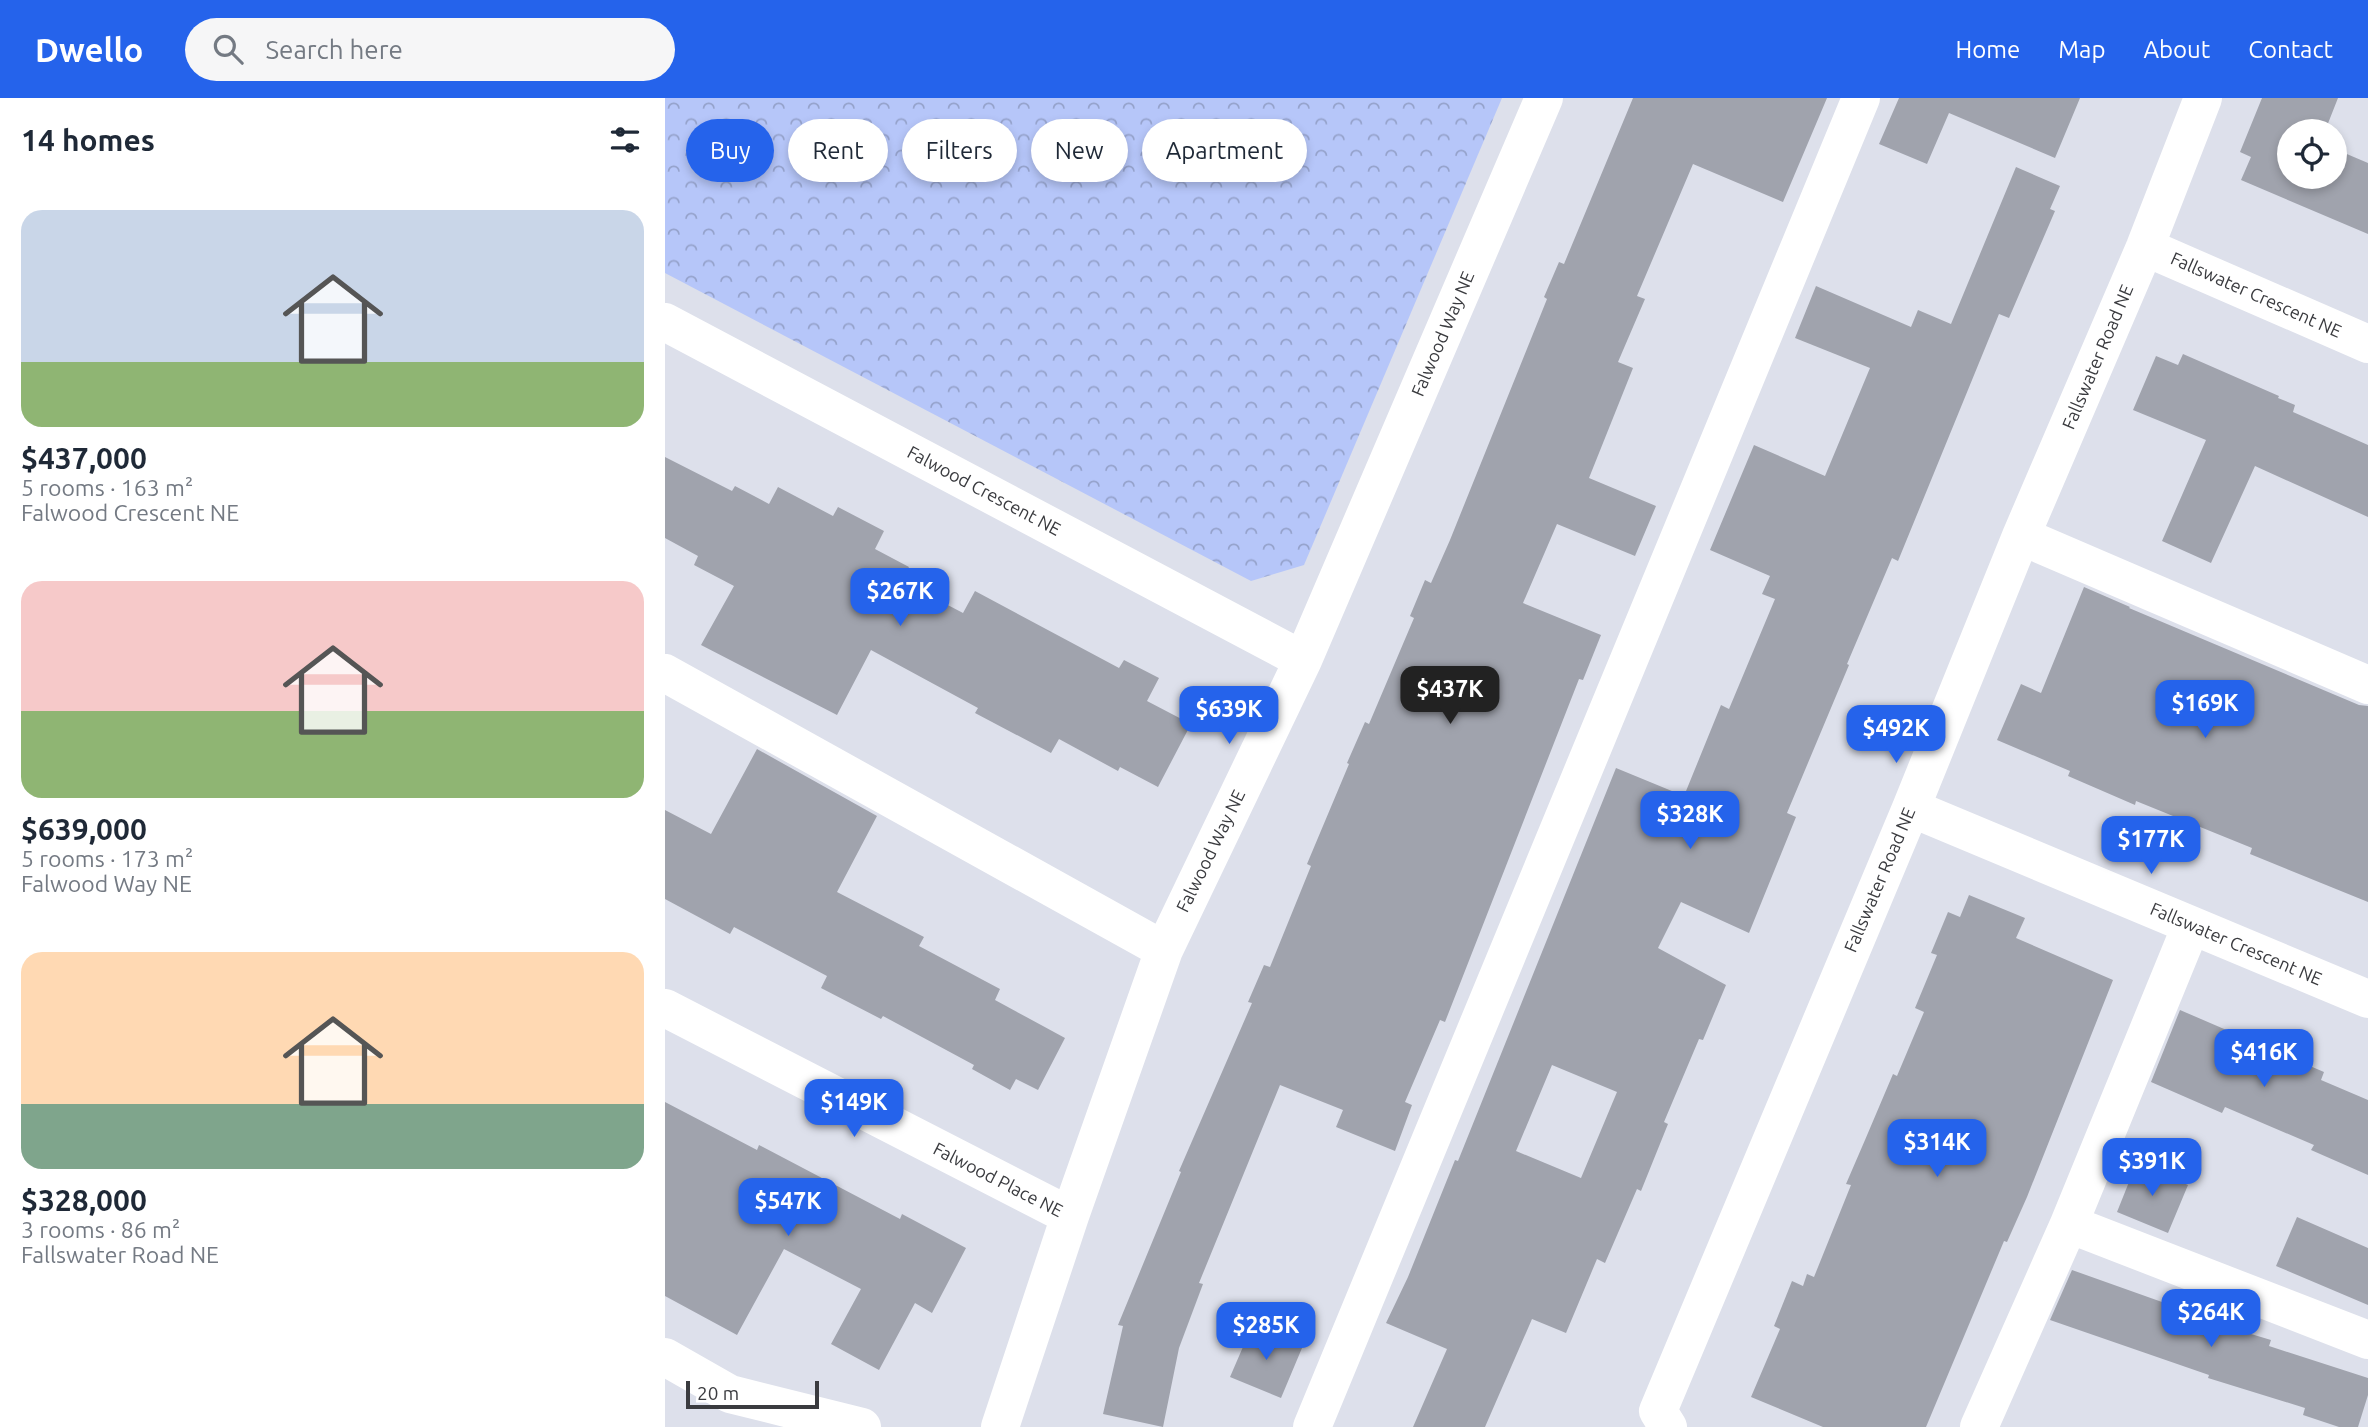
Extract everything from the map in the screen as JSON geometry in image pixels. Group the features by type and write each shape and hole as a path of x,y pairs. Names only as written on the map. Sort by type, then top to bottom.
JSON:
{"street":[{"name":"Falwood Way NE","path":"1000,1427 1070,1216 1164,950 1303,660 1544,98"},
{"path":"1312,1427 1861,98"},
{"name":"Fallswater Road NE","path":"1668,1427 1658,1411 1911,808 2021,536 2145,247 2203,98"},
{"name":"Fallswater Crescent NE","path":"2145,247 2368,344"},
{"name":"Falwood Crescent NE","path":"665,322 1303,660"},
{"path":"2021,536 2368,685"},
{"path":"665,673 1164,950"},
{"name":"Fallswater Crescent NE","path":"1911,808 2368,999"},
{"path":"1979,1427 2069,1224 2191,926"},
{"name":"Falwood Place NE","path":"665,1008 1070,1216"},
{"path":"2069,1224 2368,1340"},
{"path":"665,1357 730,1394 862,1427"}],"green space":[{"path":"665,98 1502,98 1304,565 1251,581 665,273"}],"building":[{"path":"1633,98 1827,98 1783,202 1693,164 1637,296 1645,299 1618,362 1633,368 1589,478 1656,506 1635,556 1557,524 1523,603 1601,635 1583,680 1579,679 1445,1022 1440,1020 1405,1102 1412,1105 1395,1151 1336,1127 1343,1110 1280,1085 1199,1283 1203,1284 1179,1348 1163,1427 1103,1414 1123,1326 1118,1325 1181,1172 1179,1171 1252,1003 1248,1002 1264,965 1270,967 1311,866 1307,864 1349,764 1347,763 1365,722 1369,724 1414,618 1410,616 1425,580 1431,583 1450,540 1547,299 1544,297 1559,262 1564,264"},
{"path":"1899,98 2080,98 2055,158 1949,113 1927,164 1879,144"},
{"path":"2262,98 2338,98 2330,119 2277,119 2277,189 2347,189 2347,154 2368,163 2368,234 2241,180 2251,157 2240,152"},
{"path":"2016,167 2060,186 2050,209 2055,211 2009,318 1999,314 1898,561 1892,558 1847,664 1849,665 1787,813 1796,817 1749,933 1681,902 1658,948 1726,985 1703,1040 1699,1039 1664,1122 1668,1124 1641,1191 1637,1189 1605,1263 1597,1259 1566,1333 1532,1319 1485,1427 1413,1427 1447,1349 1386,1323 1408,1277 1455,1160 1458,1161 1616,768 1684,796 1721,705 1729,709 1775,599 1762,594 1770,576 1710,550 1754,445 1825,476 1870,368 1795,338 1816,286 1911,327 1918,310 1951,324","holes":["1552,1065 1617,1092 1581,1178 1516,1151"]},
{"path":"2183,354 2279,396 2278,398 2295,405 2293,412 2368,445 2368,517 2255,466 2211,563 2162,541 2206,440 2133,410 2156,356 2178,365"},
{"path":"665,457 732,491 735,486 769,504 778,487 833,516 838,507 884,531 875,549 909,567 902,581 963,613 975,591 1119,668 1124,660 1159,678 1147,701 1191,724 1158,787 1120,767 1118,771 1059,739 1051,753 975,713 978,708 871,650 837,715 701,645 734,586 694,565 698,556 665,538"},
{"path":"2084,587 2359,705 2368,706 2368,902 2250,854 2252,848 2136,801 2135,805 2068,776 2070,771 1997,740 2021,684 2041,693"},
{"path":"757,749 877,816 837,892 924,937 919,946 1000,989 995,1000 1065,1038 1038,1090 1016,1079 1010,1090 972,1069 974,1065 883,1016 881,1019 821,988 827,976 734,927 730,934 665,899 665,810 711,834"},
{"path":"1969,895 2025,918 2016,938 2113,980 2027,1197 2007,1242 2004,1241 1926,1427 1823,1427 1751,1397 1780,1329 1774,1326 1792,1281 1803,1286 1807,1274 1814,1277 1851,1185 1846,1184 1893,1074 1897,1076 1924,1012 1915,1008 1937,955 1931,953 1948,912 1960,917"},
{"path":"2180,1010 2324,1072 2321,1080 2368,1100 2368,1175 2311,1150 2314,1145 2225,1107 2222,1113 2151,1082"},
{"path":"665,1102 757,1150 759,1145 900,1219 902,1214 966,1248 932,1313 915,1303 879,1370 831,1344 861,1289 784,1249 737,1335 665,1296"},
{"path":"2137,1162 2188,1185 2168,1233 2117,1212"},
{"path":"2297,1217 2368,1248 2368,1305 2276,1266"},
{"path":"2072,1270 2221,1325 2271,1340 2269,1346 2368,1378 2368,1395 2358,1427 2339,1427 2303,1415 2305,1408 2208,1378 2209,1375 2050,1320"},
{"path":"1252,1326 1302,1348 1281,1398 1230,1377"}]}
